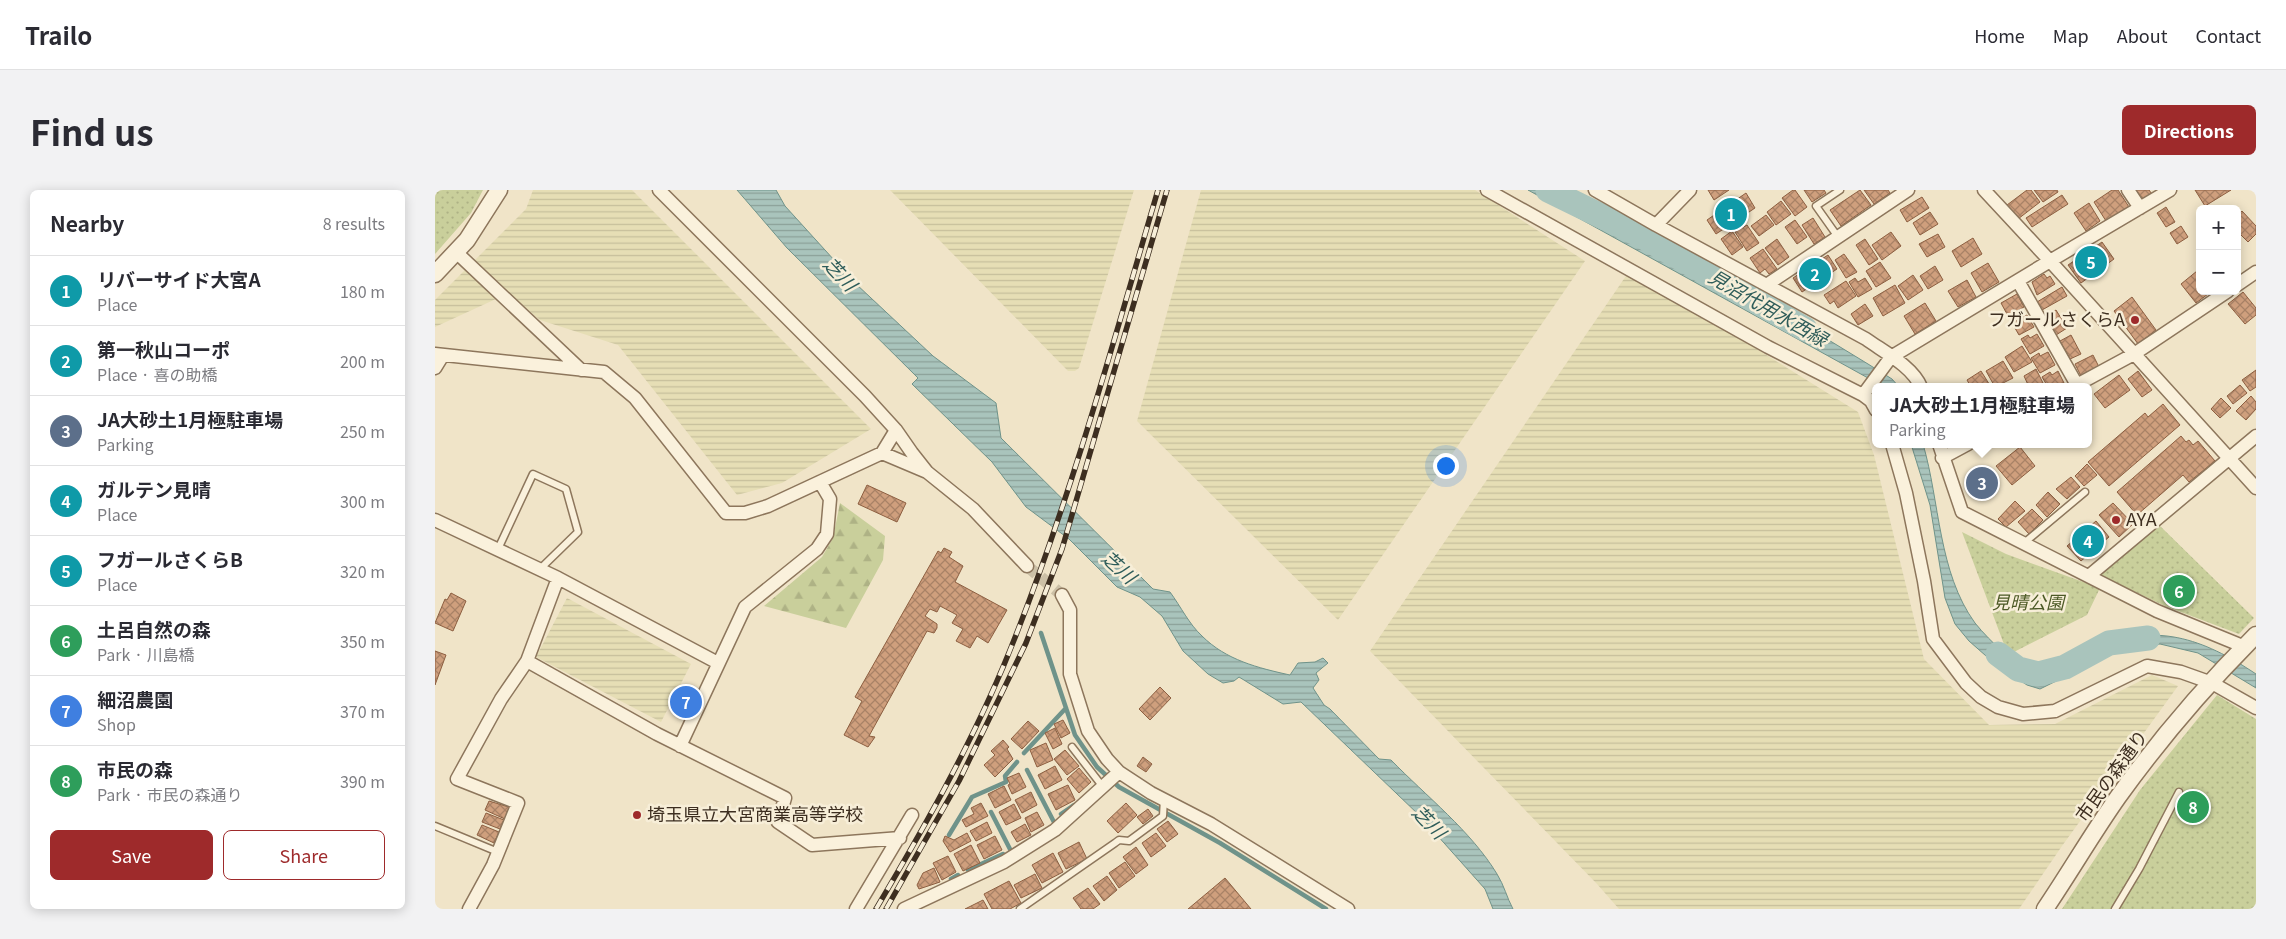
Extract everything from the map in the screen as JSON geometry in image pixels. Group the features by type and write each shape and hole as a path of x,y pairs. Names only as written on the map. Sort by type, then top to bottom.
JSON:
{"street":[{"path":"435,274 480,222 499,190"},
{"path":"659,190 896,430 927,472 973,509 1027,566"},
{"path":"1487,190 1767,347 1863,395 1872,403"},
{"path":"1595,190 1866,339 1891,356 1919,383"},
{"path":"1656,225 1690,190"},
{"path":"1768,284 1908,190"},
{"path":"1984,190 2256,488"},
{"path":"2128,190 2140,208"},
{"path":"1863,395 1891,356 2170,190"},
{"path":"456,252 581,370"},
{"path":"2241,282 2256,272"},
{"path":"2018,281 2073,383"},
{"path":"2081,383 2134,354 2221,295"},
{"path":"435,368 439,355 603,372 635,398 726,513 745,513 768,506 882,453 896,430"},
{"path":"2090,576 2256,436"},
{"path":"1893,448 1908,503 1924,581 1933,639 1966,683 1981,697 1998,707 2023,714 2055,711 2147,666 2216,679 2256,708"},
{"path":"1940,448 1962,512 2157,611 2250,641"},
{"path":"1943,458 1961,448"},
{"path":"882,453 927,472"},
{"path":"680,746 745,607 817,549 827,534 830,499 821,482"},
{"path":"435,520 558,578 718,663"},
{"path":"469,909 498,852 518,803 457,779 501,699 527,661 558,578"},
{"path":"1062,595 1070,610 1070,674 1088,731 1107,759 1119,772 1211,824 1348,909"},
{"name":"市民の森通り","path":"2045,909 2118,798 2172,728 2250,641"},
{"path":"527,661 680,746 785,798 778,822 812,845 900,838"},
{"path":"905,909 1014,856 1055,830 1119,772"},
{"path":"856,909 912,815"}],"lane":[{"path":"1838,237 1816,206 1840,190"},
{"path":"498,549 533,474 566,489 578,532 540,569"},
{"path":"2024,542 2085,492"},
{"path":"1072,747 1103,787"},
{"path":"2115,909 2139,869 2179,792"},
{"path":"1020,909 1119,840 1129,841 1163,816 1164,799"},
{"path":"435,826 498,852"}],"shaded area":[{"path":"533,190 632,190 871,429 782,483 737,495 618,345 540,320 509,293 435,327 435,300 526,209"},
{"path":"890,190 1134,190 1079,368 1075,371 1068,371"},
{"path":"1201,190 1475,190 1585,261 1338,620 1137,421"},
{"path":"1630,270 1858,412 1874,455 1924,659 1989,725 2055,724 2152,675 2178,686 2062,846 2019,909 1619,909 1597,884 1370,651"},
{"path":"567,598 691,664 661,722 536,657"}],"green space":[{"path":"435,190 483,190 471,213 435,254"},
{"path":"840,503 885,536 883,560 846,628 764,606 822,557 833,538"},
{"path":"2159,525 2254,618 2239,634 2165,606 2100,575"},
{"name":"見晴公園","path":"1962,532 2006,554 2100,588 2087,615 2008,655"},
{"path":"2217,695 2256,719 2256,909 2062,909 2140,790"}],"water":[{"name":"芝川","path":"737,190 776,190 785,206 855,283 933,356 996,403 1001,438 1153,589 1170,592 1193,626 1211,644 1243,662 1290,675 1298,663 1315,662 1323,658 1328,663 1316,673 1319,680 1313,688 1324,705 1379,759 1391,760 1474,843 1497,874 1513,909 1493,909 1485,889 1420,816 1301,702 1283,704 1239,677 1234,681 1223,683 1208,674 1183,651 1162,616 1140,597 1117,587 1069,539 1026,507 992,462 912,384 918,378 787,248"},
{"path":"1528,190 1548,190 1557,193 1558,198 1636,237 1639,239 1638,242 1650,246 1764,308 1786,314 1892,379 1896,383 1875,383"},
{"path":"1912,448 1924,448 1941,536 1954,582 1963,603 1975,623 1988,638 2034,677 2060,667 2093,648 2116,640 2158,635 2197,643 2236,661 2256,674 2256,688 2198,653 2160,644 2121,649 2040,689 2027,685 1994,663 1969,641 1955,624 1945,598 1930,505"}],"building":[{"path":"1708,190 1729,190 1714,200"},
{"path":"1795,190 1807,207 1795,216 1782,198"},
{"path":"1804,190 1824,190 1826,193 1812,202"},
{"path":"1860,190 1871,205 1841,226 1830,210"},
{"path":"1864,190 1888,190 1890,193 1874,204"},
{"path":"2027,190 2031,190 2040,202 2018,219 2007,205"},
{"path":"2034,190 2057,190 2058,192 2043,202"},
{"path":"2112,190 2118,190 2129,207 2106,221 2094,202"},
{"path":"2130,190 2149,190 2154,197 2141,206"},
{"path":"2195,190 2231,190 2207,205 2204,205"},
{"path":"1746,193 1755,208 1716,234 1707,220"},
{"path":"2062,195 2068,204 2032,227 2026,218"},
{"path":"1922,197 1929,208 1907,222 1900,210"},
{"path":"1781,201 1791,214 1776,225 1767,212"},
{"path":"2089,203 2100,221 2086,231 2074,213"},
{"path":"2166,207 2175,222 2166,227 2157,213"},
{"path":"1930,212 1938,224 1920,235 1913,223"},
{"path":"2241,212 2256,226 2256,234 2248,242 2241,235"},
{"path":"1766,215 1774,225 1759,236 1751,226"},
{"path":"1813,218 1825,237 1814,244 1802,225"},
{"path":"1795,220 1807,237 1797,244 1785,227"},
{"path":"1747,225 1759,243 1747,251 1735,232"},
{"path":"2181,226 2188,237 2177,244 2170,233"},
{"path":"1732,231 1743,247 1732,255 1721,239"},
{"path":"1891,232 1901,246 1882,260 1872,245"},
{"path":"1938,234 1945,247 1927,257 1919,244"},
{"path":"1973,238 1982,254 1961,267 1952,251"},
{"path":"1777,239 1789,257 1778,265 1765,248"},
{"path":"1865,239 1878,259 1869,265 1856,245"},
{"path":"2102,242 2114,259 2081,283 2068,265"},
{"path":"1763,249 1777,269 1769,274 1765,269 1760,273 1750,258"},
{"path":"1844,254 1857,272 1846,278 1835,260"},
{"path":"1828,255 1837,269 1802,292 1793,278"},
{"path":"1880,262 1891,278 1876,287 1866,271"},
{"path":"1988,263 1999,282 1982,292 1971,273"},
{"path":"1935,266 1943,280 1928,289 1920,276"},
{"path":"2196,272 2196,295 2207,295 2196,303 2181,284"},
{"path":"2044,274 2047,278 2050,276 2055,284 2037,295 2032,282"},
{"path":"1913,275 1923,290 1908,300 1898,286"},
{"path":"1855,278 1858,282 1865,278 1872,289 1858,297 1849,282"},
{"path":"1967,280 1976,297 1958,307 1948,291"},
{"path":"1846,281 1856,296 1838,308 1834,301 1830,304 1824,295"},
{"path":"1895,285 1905,303 1883,316 1873,298"},
{"path":"2062,287 2067,296 2042,310 2037,302"},
{"path":"2243,292 2256,308 2256,315 2245,324 2228,304"},
{"path":"2017,294 2024,307 2008,316 2001,303"},
{"name":"フガールさくらA","path":"2132,297 2156,330 2138,344 2114,311"},
{"path":"1925,303 1936,321 1915,334 1904,316"},
{"path":"1865,304 1873,316 1858,325 1851,314"},
{"path":"2056,310 2067,328 2056,335 2045,317"},
{"path":"2027,315 2034,327 2019,335 2012,323"},
{"path":"2037,334 2044,346 2030,354 2021,339 2028,335 2030,338"},
{"path":"2071,335 2081,354 2070,359 2060,341"},
{"path":"2022,346 2032,362 2014,372 2005,357"},
{"path":"2048,352 2055,365 2040,373 2031,358 2039,353 2040,356"},
{"path":"2093,355 2099,367 2081,376 2075,364"},
{"path":"2003,361 2013,378 2003,383 1993,383 1986,371"},
{"path":"2036,369 2043,383 2027,383 2024,376"},
{"path":"2256,370 2256,387 2250,391 2242,380"},
{"path":"1981,371 1988,383 1969,383 1967,380"},
{"path":"2058,371 2064,383 2046,383 2042,377 2050,372 2052,375"},
{"path":"2138,371 2152,390 2142,397 2128,379"},
{"path":"2119,375 2130,390 2105,408 2094,394"},
{"path":"2240,385 2247,393 2233,404 2227,396"},
{"path":"2251,396 2256,402 2256,409 2246,420 2236,411"},
{"path":"2221,398 2231,408 2220,418 2211,409"},
{"path":"2163,404 2180,425 2109,486 2088,462 2145,413 2148,417"},
{"path":"2181,436 2186,442 2189,440 2193,445 2198,441 2215,461 2189,482 2183,475 2137,515 2117,492"},
{"path":"2021,448 2035,466 2012,485 1996,466"},
{"path":"2087,464 2097,475 2084,486 2075,476"},
{"path":"2071,477 2080,487 2067,499 2056,489"},
{"path":"867,485 906,503 897,522 858,504"},
{"path":"2048,492 2060,504 2047,517 2036,505"},
{"path":"2015,501 2025,511 2006,527 1998,519"},
{"name":"AYA","path":"2113,503 2133,524 2119,537 2099,515"},
{"path":"2032,509 2043,520 2029,534 2018,522"},
{"path":"2096,521 2109,537 2081,561 2067,546"},
{"path":"944,548 952,552 949,557 963,566 955,582 1007,610 988,643 977,636 970,648 956,641 963,629 952,623 957,615 940,606 937,612 930,609 925,616 937,624 937,628 934,633 927,631 869,736 875,737 868,747 844,735 862,701 855,697 938,551 941,553"},
{"path":"451,593 466,601 453,631 435,623 445,599 447,600"},
{"path":"435,651 446,655 435,685"},
{"path":"1160,687 1171,698 1150,720 1139,709"},
{"path":"1063,720 1070,733 1061,738 1054,724"},
{"path":"1028,721 1039,731 1022,749 1011,739"},
{"path":"1055,728 1062,744 1053,749 1045,733"},
{"path":"1003,740 1009,747 1007,749 1013,759 995,777 984,765 995,755 991,751"},
{"path":"1046,743 1053,760 1037,767 1030,750"},
{"path":"1065,750 1079,766 1067,775 1054,759"},
{"path":"1143,757 1152,764 1146,772 1137,766"},
{"path":"1055,766 1062,780 1045,789 1038,775"},
{"path":"1079,768 1091,782 1079,793 1067,779"},
{"path":"1019,773 1026,787 1012,794 1007,778"},
{"path":"1068,785 1075,800 1056,810 1048,794"},
{"path":"1004,786 1011,800 995,808 988,794"},
{"path":"1031,792 1037,805 1022,813 1015,800"},
{"path":"489,801 512,808 507,820 485,810"},
{"path":"981,803 988,816 966,827 962,820 974,814 971,808"},
{"path":"1126,803 1137,815 1118,833 1107,821"},
{"path":"1014,804 1021,818 1006,825 999,812"},
{"path":"1148,809 1153,816 1143,824 1137,817"},
{"path":"1037,812 1044,825 1031,832 1025,818"},
{"path":"486,813 504,820 500,829 482,822"},
{"path":"1168,821 1178,834 1167,842 1157,829"},
{"path":"987,822 992,833 976,841 970,831"},
{"path":"1025,824 1031,835 1017,842 1011,832"},
{"path":"482,825 499,832 494,843 477,835"},
{"path":"967,833 971,841 950,852 943,841 945,836 954,840"},
{"path":"1156,833 1166,846 1151,857 1142,843"},
{"path":"995,836 1002,850 984,859 977,845"},
{"path":"1079,842 1087,859 1066,869 1058,853"},
{"path":"971,845 980,863 963,871 954,854"},
{"path":"1136,847 1148,865 1136,874 1123,857"},
{"path":"1053,853 1063,872 1042,883 1032,865"},
{"path":"948,856 956,872 942,880 933,863"},
{"path":"1125,862 1135,876 1119,888 1109,873"},
{"path":"934,868 940,882 919,889 917,885 923,873"},
{"path":"1035,874 1042,888 1021,898 1014,885"},
{"path":"1107,876 1117,890 1104,901 1093,886"},
{"path":"1225,878 1251,909 1188,909"},
{"path":"1009,881 1021,903 1010,909 992,909 984,894"},
{"path":"1088,888 1100,904 1093,909 1081,909 1073,898"},
{"path":"983,900 988,909 965,909"}],"waterway":[{"name":"見沼代用水西緑","path":"1548,190 1640,235 1805,329"},
{"path":"1041,633 1075,735 1097,767 1119,787 1220,843 1326,909"},
{"path":"1998,654 2018,669 2038,674 2065,667 2109,643 2148,638"},
{"path":"1024,753 1066,708"},
{"path":"949,835 972,797 1006,782 1005,776 1017,762"},
{"path":"1027,770 1056,826"},
{"path":"1061,814 1074,805"},
{"path":"991,812 1013,855"},
{"path":"968,870 1003,854"},
{"path":"951,879 958,875"}],"tunnel":[{"path":"1027,566 1062,595"}],"railway":[{"path":"876,909 952,775 986,706 1016,635 1037,580 1074,470 1158,190"},
{"path":"886,909 959,781 1026,643 1062,549 1167,190"}],"place":[{"name":"リバーサイド大宮A","path":"1731,214"},
{"name":"フガールさくらB","path":"2091,262"},
{"name":"第一秋山コーポ","path":"1815,274"},
{"name":"フガールさくらA","path":"2135,320"},
{"name":"JA大砂土1月極駐車場","path":"1982,483"},
{"name":"AYA","path":"2116,520"},
{"name":"ガルテン見晴","path":"2088,541"},
{"name":"土呂自然の森","path":"2179,591"},
{"name":"細沼農園","path":"686,702"},
{"name":"市民の森","path":"2193,807"},
{"name":"埼玉県立大宮商業高等学校","path":"637,815"}]}
